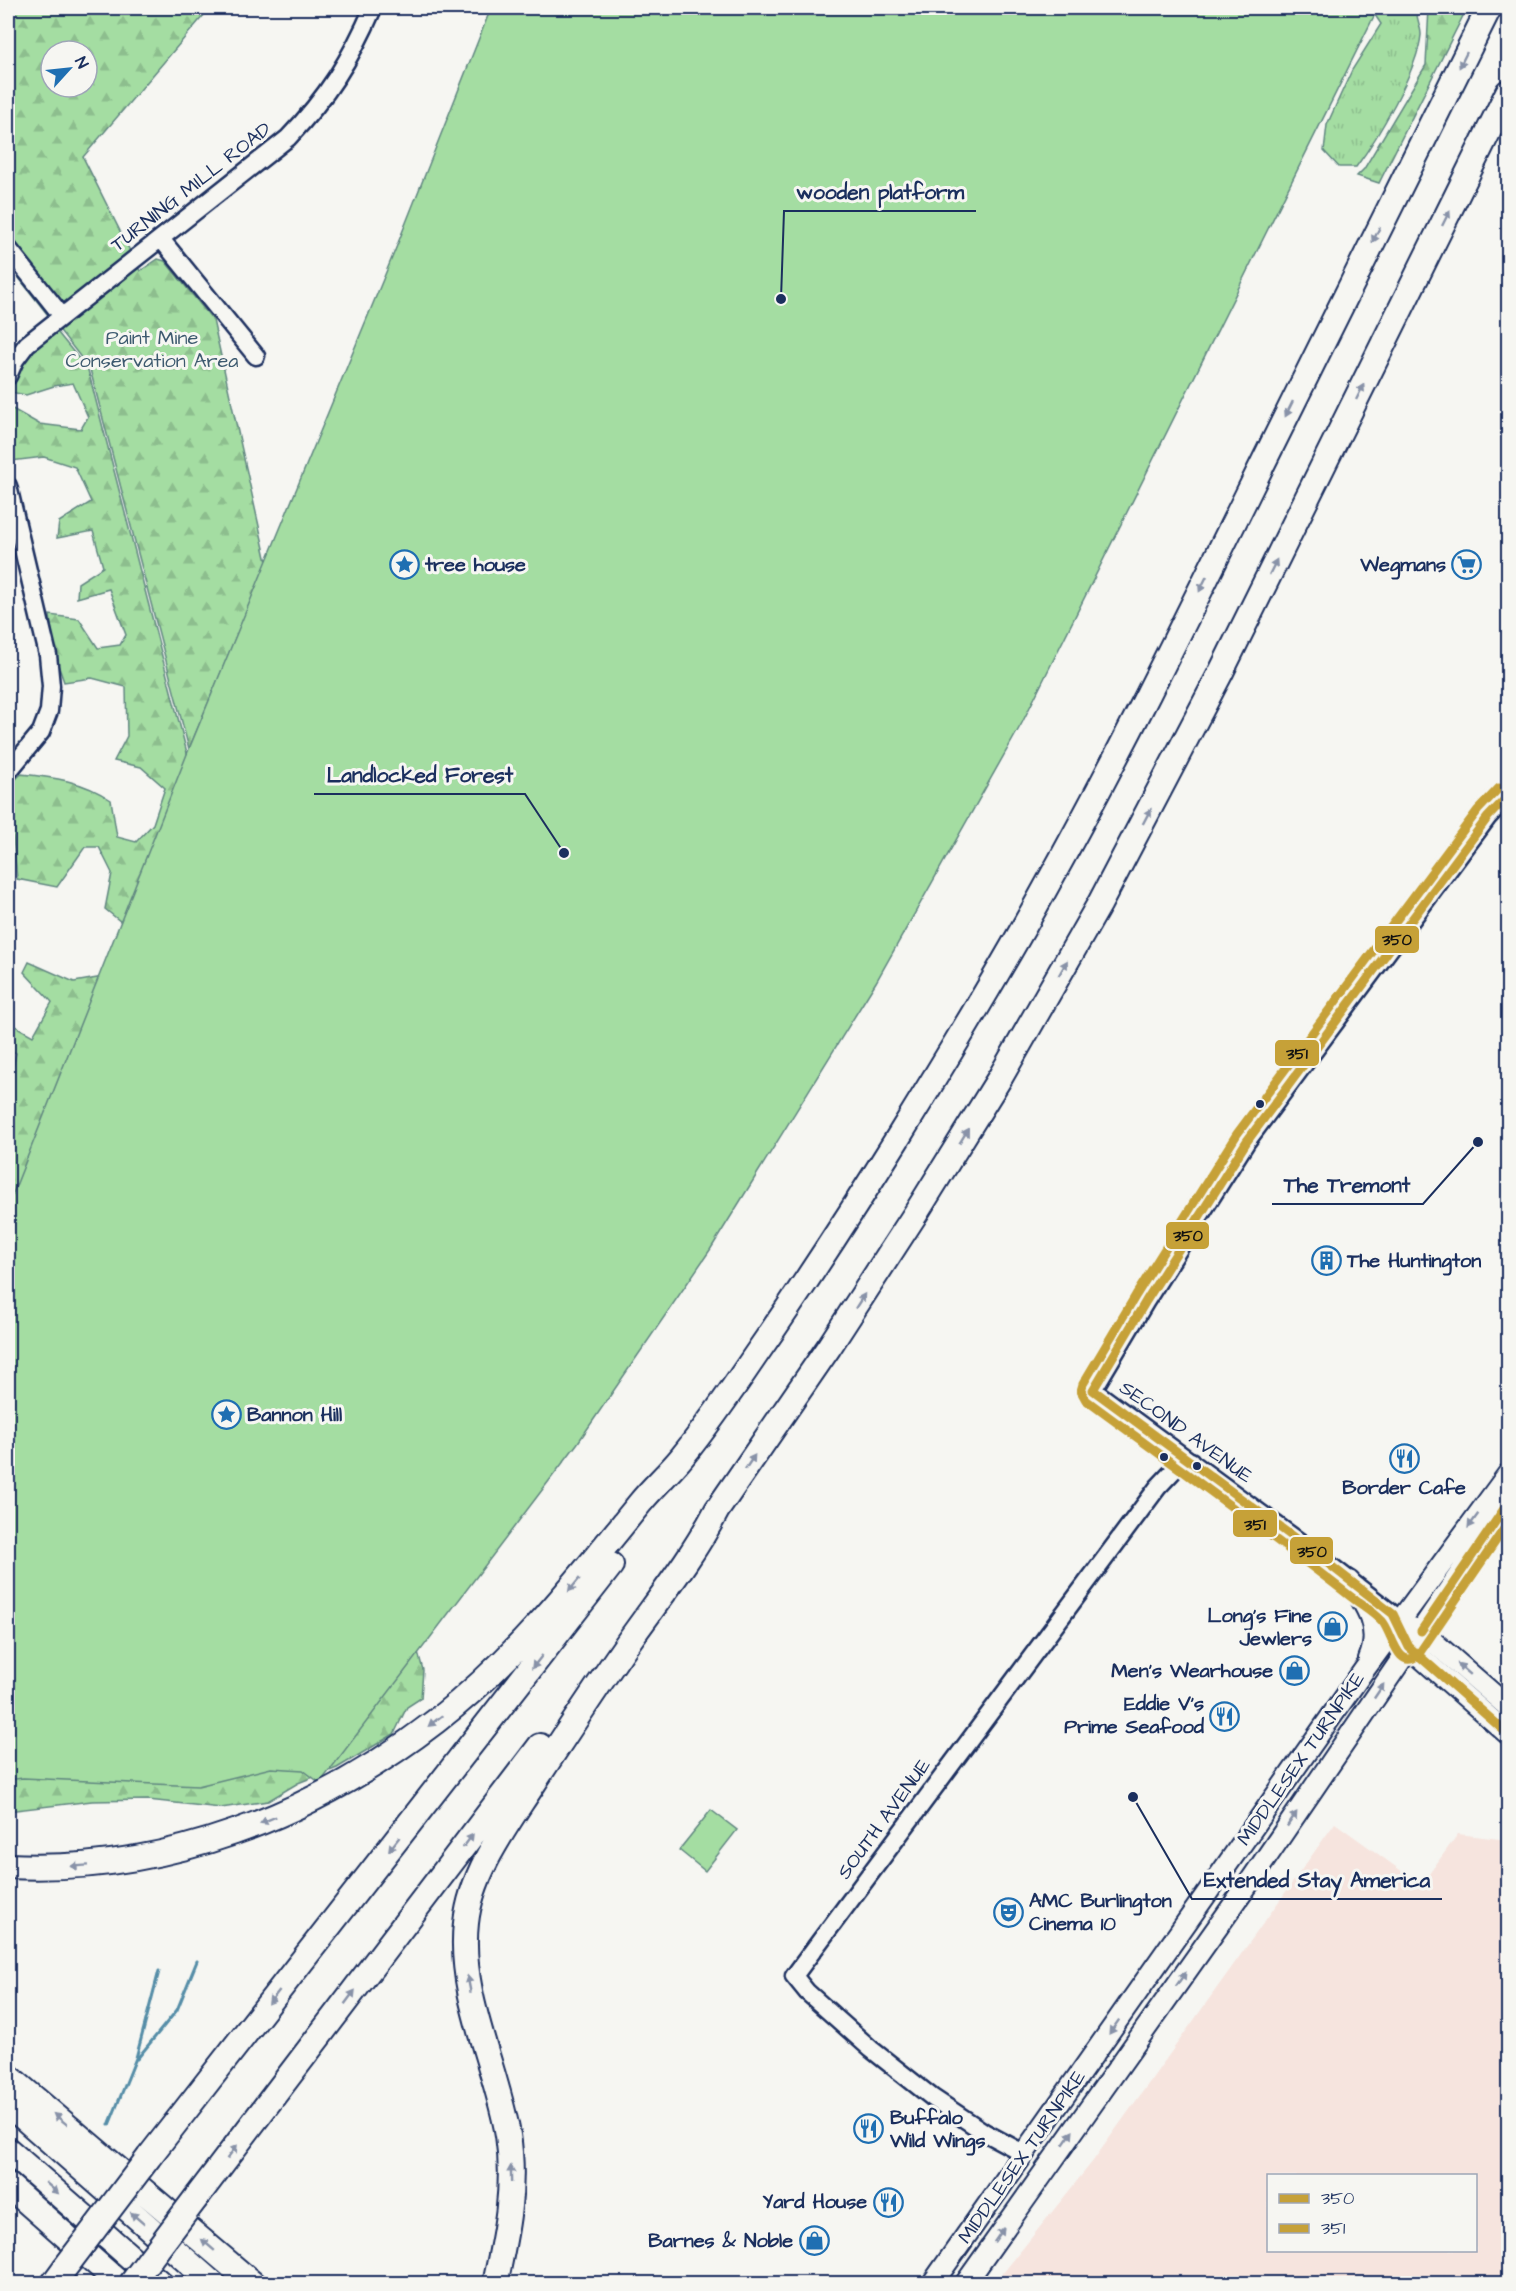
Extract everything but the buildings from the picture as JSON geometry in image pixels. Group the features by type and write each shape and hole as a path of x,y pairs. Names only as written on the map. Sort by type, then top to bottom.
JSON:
{"highway":[{"path":"58,2276 567,1624 655,1505 680,1461 772,1331 882,1163 1044,891 1169,653 1489,8"},
{"path":"131,2283 573,1702 692,1538 717,1510 813,1371 916,1213 1001,1076 1105,894 1220,674 1509,92"},
{"path":"8,1866 94,1865 154,1856 192,1847 266,1821 364,1771 438,1720 507,1660 562,1600 645,1497 680,1461"},
{"path":"495,2283 508,2221 510,2160 502,2108 470,1993 465,1965 465,1932 470,1899 486,1862 526,1795 608,1671 700,1543 717,1510"},
{"path":"8,2076 253,2283"},
{"path":"8,2104 213,2283"},
{"path":"8,2150 161,2283"},
{"path":"8,2185 120,2283"},
{"path":"8,2200 60,2239 112,2283"}],"main road":[{"name":"MIDDLESEX TURNPIKE","path":"932,2283 1364,1670 1509,1474"},
{"name":"MIDDLESEX TURNPIKE","path":"965,2283 1251,1880 1509,1503"},
{"path":"1349,1581 1370,1615 1374,1630 1371,1654 1364,1670"},
{"path":"1398,1624 1509,1734"},
{"path":"1415,1639 1509,1707"},
{"path":"1025,2154 1035,2185"}],"street":[{"name":"TURNING MILL ROAD","path":"8,376 15,360 27,344 271,153 307,118 346,64 373,8"},
{"path":"161,239 256,356"},
{"path":"8,248 62,316"},
{"path":"8,486 15,554 48,655 51,686 49,711 41,732 8,772"},
{"name":"SECOND AVENUE","path":"1398,1624 1393,1614 1313,1552 1093,1390 1247,1141 1488,817 1509,796"},
{"name":"SOUTH AVENUE","path":"1025,2154 976,2127 933,2098 871,2049 807,1992 794,1976 1158,1487 1176,1469 1191,1461"}],"shaded area":[{"path":"1335,1823 1421,1885 1458,1834 1508,1840 1508,2283 995,2283 1093,2161"}],"green space":[{"name":"Paint Mine Conservation Area","path":"8,8 210,8 83,157 140,271 158,259 165,261 213,320 267,562 189,749 90,369 8,264"},
{"path":"491,8 1378,8 1022,723 876,982 710,1250 577,1444 320,1783 303,1770 271,1768 198,1786 23,1778 8,1780 8,1206 189,749 396,248"},
{"path":"1321,8 1387,8 1389,12 1396,8 1417,8 1421,35 1413,66 1385,122 1356,167 1339,167 1324,151 1327,125 1352,70 1381,24 1373,12"},
{"path":"1429,8 1467,8 1379,183 1357,176 1364,169 1426,65"},
{"path":"54,328 88,370 186,749 309,1255 423,1670 421,1698 407,1707 394,1734 337,1768 298,1783 268,1801 221,1808 148,1800 92,1801 8,1811 8,1091 16,1053 8,1048 8,1022 33,1036 52,1002 24,972 29,962 74,982 103,977 126,926 105,909 112,873 99,847 85,847 57,887 17,879 13,837 8,823 8,787 21,774 56,779 90,788 111,800 117,837 136,842 153,824 165,788 141,767 114,761 127,736 126,687 92,678 64,682 54,653 50,615 79,619 98,648 120,645 126,635 109,589 77,598 78,583 103,567 93,531 57,538 59,522 91,502 75,467 44,457 11,461 8,432 9,407 39,424 81,429 88,417 73,383 26,395 10,392 27,356"},
{"path":"711,1810 737,1830 705,1871 679,1850"}],"waterway":[{"path":"137,2059 177,2010 197,1961"},
{"path":"109,2125 136,2058 159,1971"}],"transit line":[{"name":"351","path":"1499,788 1478,810 1237,1134 1136,1295 1081,1391 1086,1400 1375,1614 1386,1626 1396,1648 1405,1658 1411,1659 1418,1655 1508,1523"},
{"name":"350","path":"1093,1390 1247,1141 1488,817 1508,796"},
{"name":"350","path":"1093,1390 1308,1548 1393,1614 1409,1647 1508,1734"},
{"name":"350","path":"1421,1631 1508,1503"}],"place":[{"name":"wooden platform","path":"781,299"},
{"name":"tree house","path":"404,565"},
{"name":"Wegmans","path":"1467,565"},
{"name":"Landlocked Forest","path":"564,853"},
{"name":"The Tremont","path":"1478,1142"},
{"name":"The Huntington","path":"1326,1261"},
{"name":"Bannon Hill","path":"226,1415"},
{"name":"Border Cafe","path":"1404,1458"},
{"name":"Long's Fine Jewlers","path":"1333,1627"},
{"name":"Men's Wearhouse","path":"1294,1671"},
{"name":"Eddie V's Prime Seafood","path":"1225,1716"},
{"name":"Extended Stay America","path":"1133,1797"},
{"name":"AMC Burlington Cinema 10","path":"1008,1913"},
{"name":"Buffalo Wild Wings","path":"869,2129"},
{"name":"Yard House","path":"888,2202"},
{"name":"Barnes & Noble","path":"814,2241"}]}
